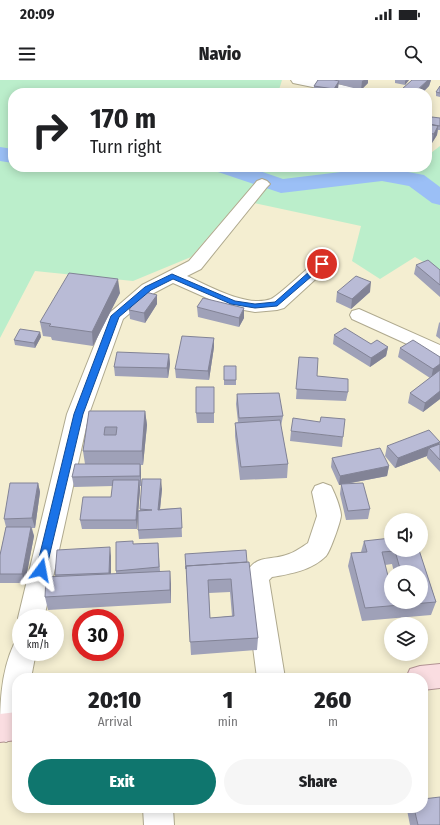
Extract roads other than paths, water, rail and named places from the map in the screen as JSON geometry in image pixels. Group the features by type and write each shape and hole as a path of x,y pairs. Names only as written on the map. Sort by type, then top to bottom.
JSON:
{"main road":[{"path":"428,677 440,676"}],"street":[{"path":"297,80 337,88"},
{"path":"33,609 78,414 115,316 148,289 195,265 262,184"},
{"path":"172,276 234,303 255,306 277,304 322,264"},
{"path":"360,315 440,353"},
{"path":"270,673 256,577 265,568 293,564 318,548 329,516 323,492"},
{"path":"18,673 21,661"},
{"path":"8,727 12,706"},
{"path":"158,813 159,825"}],"waterway":[{"path":"0,154 8,155"},
{"path":"240,172 281,186 382,174 416,180 440,198"}]}
